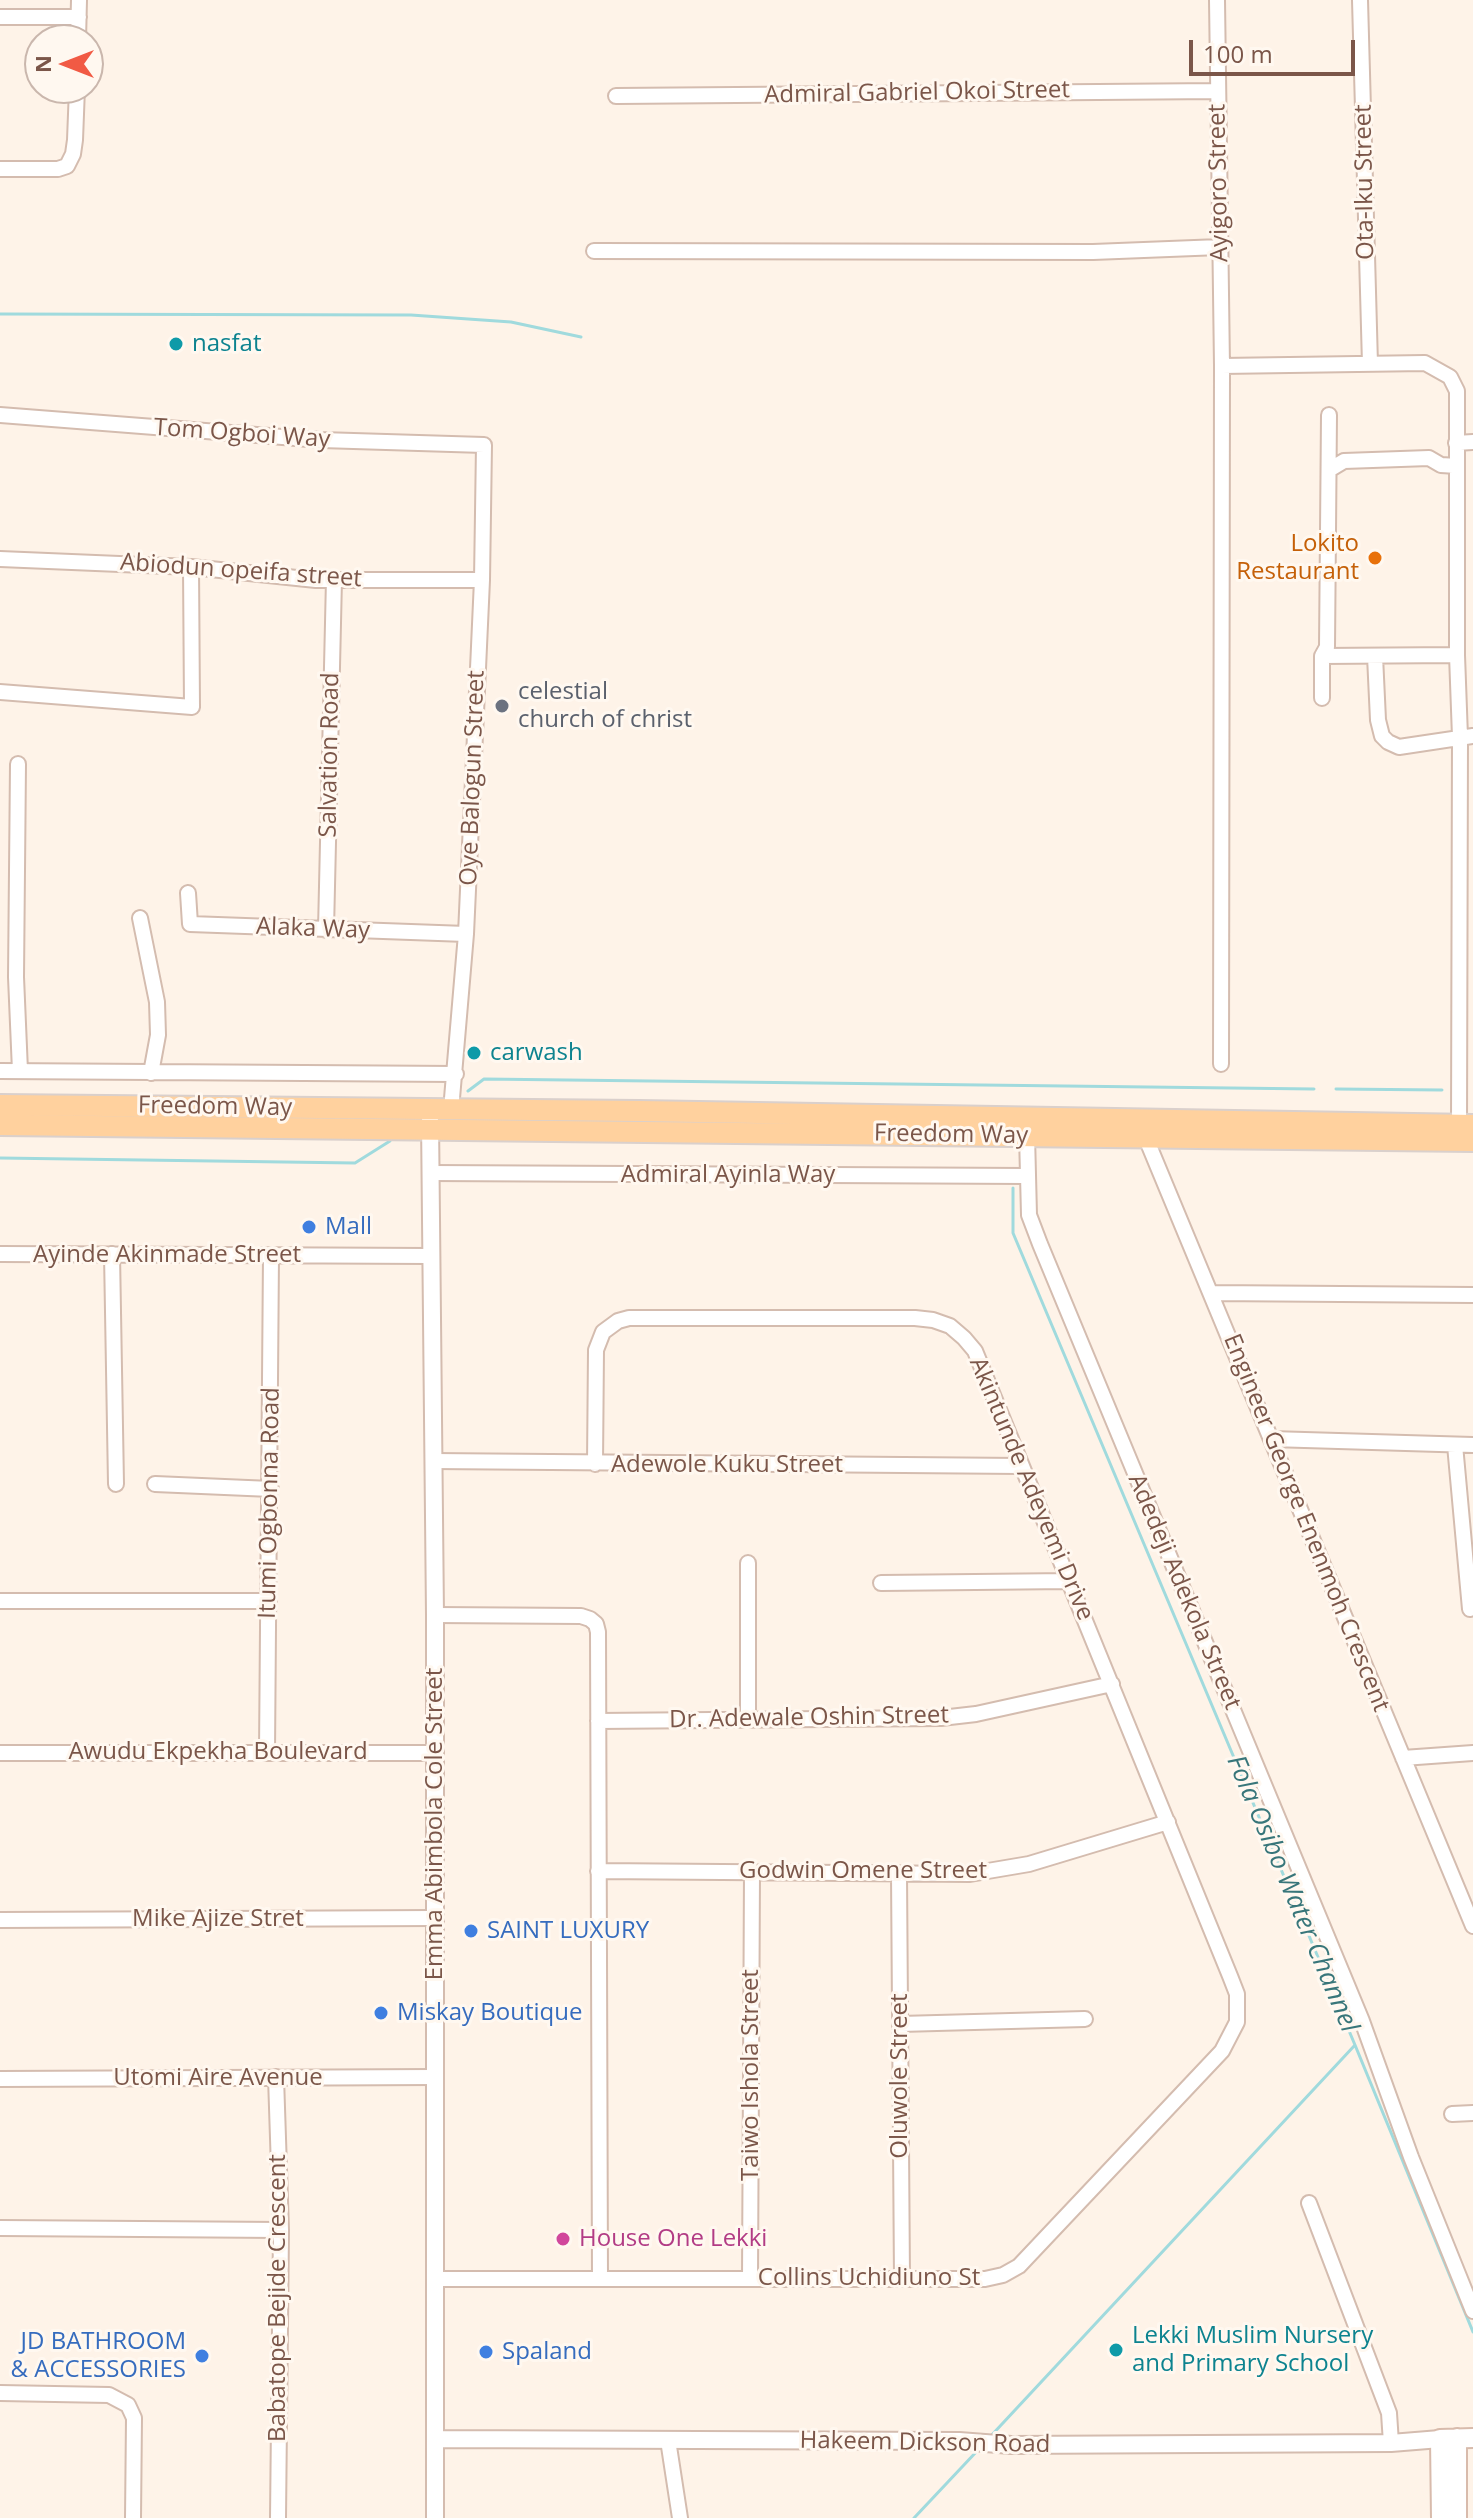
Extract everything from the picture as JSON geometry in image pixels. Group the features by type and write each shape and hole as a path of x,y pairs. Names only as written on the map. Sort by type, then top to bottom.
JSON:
{"main road":[{"name":"Freedom Way","path":"0,1105 1148,1139 1473,1141"},
{"name":"Freedom Way","path":"0,1125 437,1116 1466,1125"},
{"path":"1441,2518 1457,2446"},
{"path":"1457,2446 1457,2518"}],"street":[{"path":"79,0 79,24"},
{"name":"Ayigoro Street","path":"1217,0 1222,366 1221,1064"},
{"name":"Ota-Iku Street","path":"1360,0 1370,364"},
{"path":"0,17 79,17"},
{"name":"Admiral Gabriel Okoi Street","path":"616,96 1218,91"},
{"path":"0,169 58,169 67,166 73,154 76,104"},
{"path":"594,251 1093,252 1220,247"},
{"path":"1222,366 1425,363 1450,377 1457,391 1457,655 1466,698 1466,1125"},
{"name":"Tom Ogboi Way","path":"0,415 321,440 484,445"},
{"path":"1322,698 1322,656 1327,647 1329,415"},
{"path":"1456,443 1473,442"},
{"name":"Oye Balogun Street","path":"437,1116 456,1074 466,934 482,580 484,445"},
{"path":"1329,470 1344,461 1429,458 1441,465 1457,466"},
{"name":"Abiodun opeifa street","path":"0,559 191,567 316,580 482,580"},
{"path":"0,692 192,707 191,567"},
{"name":"Salvation Road","path":"326,930 334,579"},
{"path":"1322,656 1457,655"},
{"path":"1375,656 1378,720 1382,736 1388,742 1399,747 1466,736"},
{"path":"18,764 16,977 20,1071"},
{"name":"Alaka Way","path":"188,893 190,924 466,934"},
{"path":"140,918 157,1002 158,1035 151,1073"},
{"path":"0,1071 456,1074"},
{"name":"Emma Abimbola Cole Street","path":"435,2518 435,1615 430,1173 437,1116"},
{"name":"Engineer George Enenmoh Crescent","path":"1137,1120 1148,1139 1473,1926"},
{"name":"Adedeji Adekola Street","path":"1027,1135 1029,1215 1362,2021 1411,2157 1473,2311"},
{"name":"Admiral Ayinla Way","path":"430,1173 1027,1176"},
{"name":"Ayinde Akinmade Street","path":"0,1254 430,1256"},
{"path":"112,1254 116,1484"},
{"name":"Itumi Ogbonna Road","path":"267,1752 271,1255"},
{"path":"1211,1293 1473,1295"},
{"name":"Akintunde Adeyemi Drive","path":"595,1464 596,1350 603,1332 618,1321 629,1318 915,1318 950,1326 975,1351 1237,1994 1237,2022"},
{"path":"1271,1439 1473,1445"},
{"path":"1455,1445 1470,1609"},
{"name":"Adewole Kuku Street","path":"433,1461 1021,1466"},
{"path":"155,1484 271,1489"},
{"path":"748,1563 748,1718"},
{"path":"881,1583 1069,1581"},
{"path":"0,1601 269,1601"},
{"path":"435,1615 581,1616 596,1624 598,1632 600,2279"},
{"name":"Dr. Adewale Oshin Street","path":"598,1721 941,1718 976,1714 1112,1684"},
{"name":"Awudu Ekpekha Boulevard","path":"0,1753 435,1753"},
{"path":"1403,1758 1473,1753"},
{"name":"Godwin Omene Street","path":"598,1871 970,1874 1002,1871 1168,1822"},
{"name":"Taiwo Ishola Street","path":"750,2278 752,1872"},
{"name":"Oluwole Street","path":"899,1874 902,2279"},
{"name":"Mike Ajize Stret","path":"0,1920 435,1918"},
{"path":"900,2024 1085,2019"},
{"name":"Collins Uchidiuno St","path":"435,2279 985,2279 1003,2275 1019,2266 1222,2051 1237,2022"},
{"name":"Babatope Bejide Crescent","path":"276,2077 281,2230 278,2518"},
{"name":"Utomi Aire Avenue","path":"0,2079 435,2077"},
{"path":"1452,2114 1473,2113"},
{"path":"1309,2203 1389,2413 1391,2443"},
{"path":"0,2228 281,2230"},
{"path":"0,2393 109,2395 128,2405 134,2418 133,2518"},
{"name":"Hakeem Dickson Road","path":"437,2439 959,2441 1011,2445 1413,2442 1457,2446"},
{"path":"668,2440 680,2518"}],"waterway":[{"path":"0,314 411,315 511,322 581,337"},
{"path":"468,1091 484,1079 1314,1089"},
{"path":"1336,1089 1442,1090"},
{"path":"0,1158 355,1163 390,1141"},
{"name":"Fola Osibo Water Channel","path":"989,2438 1355,2045 1013,1233 1013,1188"},
{"path":"1355,2045 1473,2332"},
{"name":"Fola Osibo Water Channel","path":"914,2518 978,2450"}],"place":[{"name":"nasfat","path":"176,344"},
{"name":"Lokito Restaurant","path":"1375,558"},
{"name":"celestial church of christ","path":"502,706"},
{"name":"carwash","path":"474,1053"},
{"name":"Mall","path":"309,1227"},
{"name":"SAINT LUXURY","path":"471,1931"},
{"name":"Miskay Boutique","path":"381,2013"},
{"name":"House One Lekki","path":"563,2239"},
{"name":"Lekki Muslim Nursery and Primary School","path":"1116,2350"},
{"name":"Spaland","path":"486,2352"},
{"name":"JD BATHROOM & ACCESSORIES","path":"202,2356"}]}
